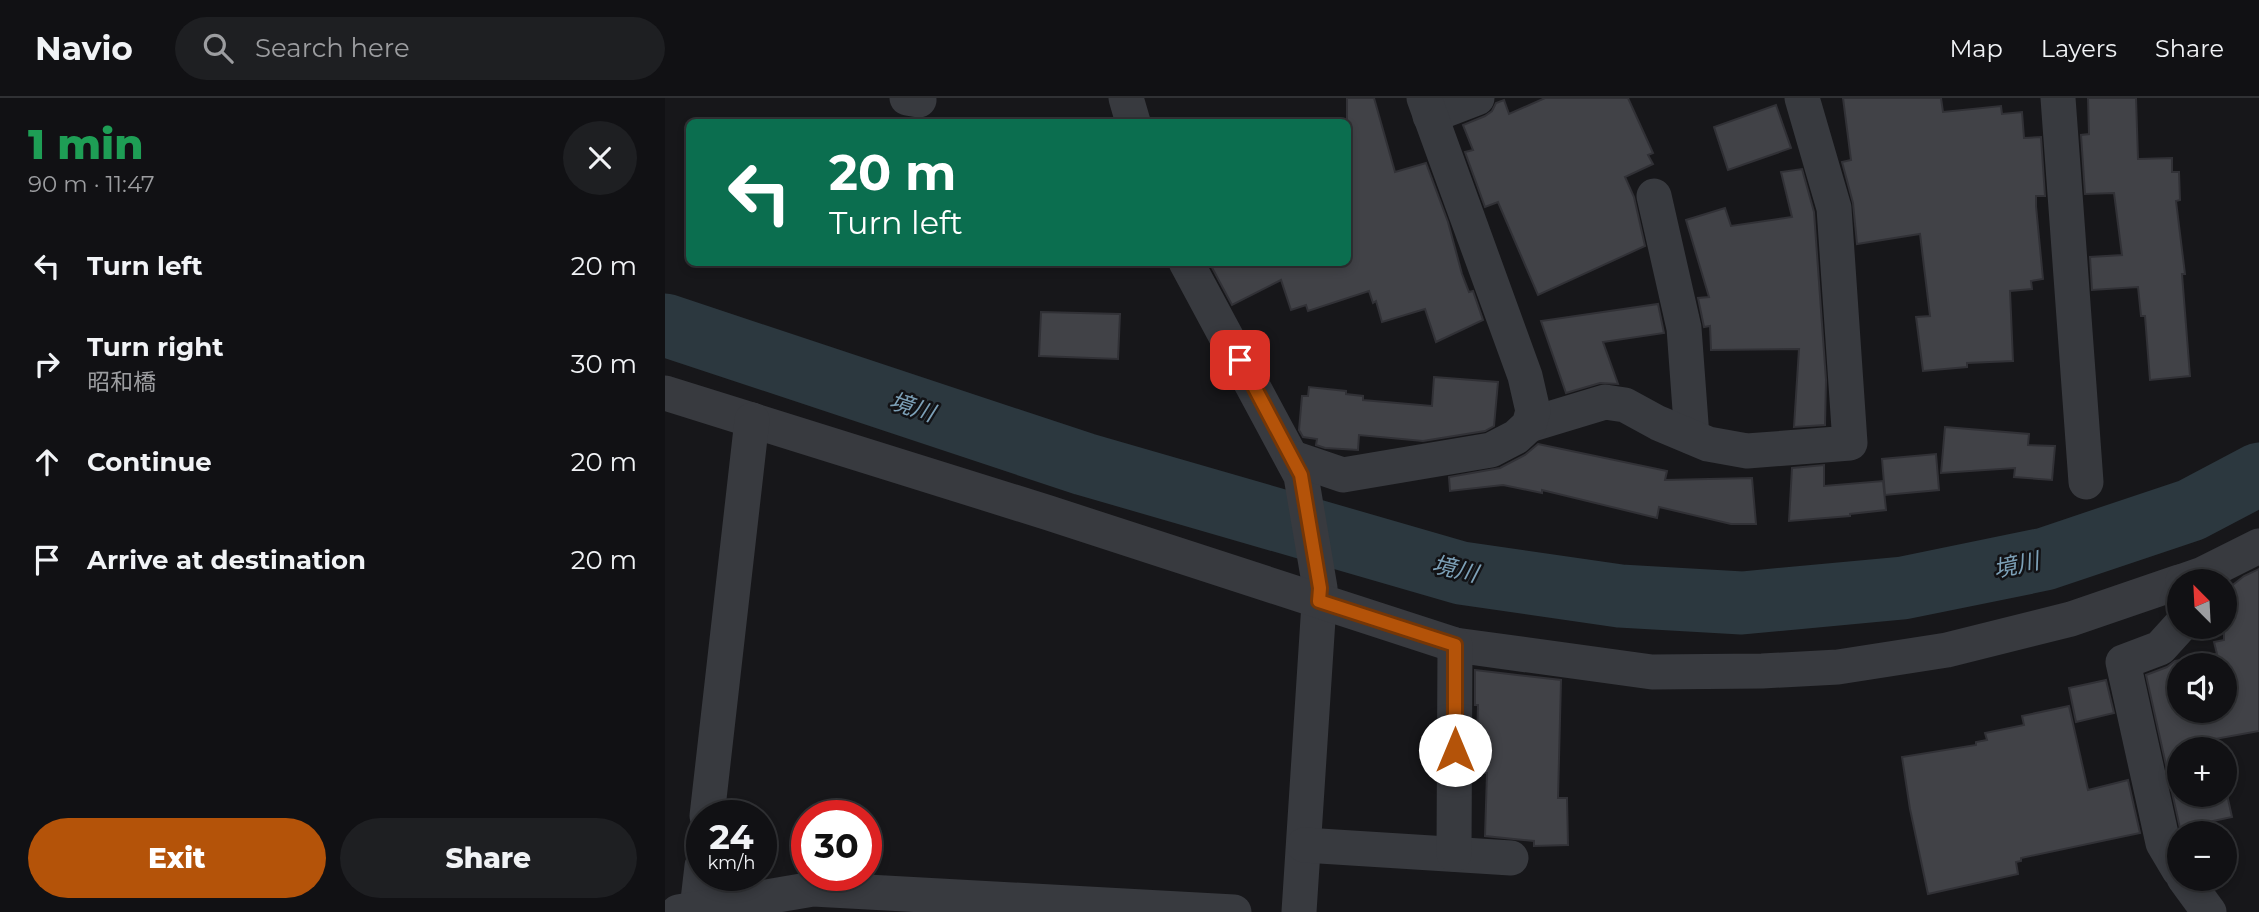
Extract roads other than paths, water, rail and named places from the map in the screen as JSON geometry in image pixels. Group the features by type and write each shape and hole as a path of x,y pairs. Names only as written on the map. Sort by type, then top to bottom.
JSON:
{"street":[{"path":"907,98 919,100 918,98"},
{"path":"1126,98 1132,119"},
{"path":"1477,98 1427,107 1525,376 1533,411 1529,425"},
{"path":"1297,467 1343,475 1491,450 1516,437 1529,425 1605,402 1625,405 1658,423 1709,444 1747,451 1850,443 1834,208 1802,98"},
{"path":"2058,98 2086,482"},
{"path":"1654,196 1684,328 1692,437"},
{"path":"1188,266 1297,467 1319,595 1299,912"},
{"path":"665,393 1319,595 1455,645 1652,672 1838,667 1947,650 2071,619 2167,588"},
{"path":"710,800 752,420"},
{"path":"2214,569 2259,546"},
{"path":"2167,850 2163,843 2123,662 2160,648 2168,639"},
{"path":"1454,854 1455,645"},
{"path":"1304,845 1511,858"},
{"path":"693,891 687,910 813,889 1234,912"},
{"path":"2194,891 2209,912"}],"waterway":[{"name":"境川","path":"665,325 1084,464 1461,573 1620,596 1742,603 1903,588 2045,559 2191,510 2259,474"}]}
